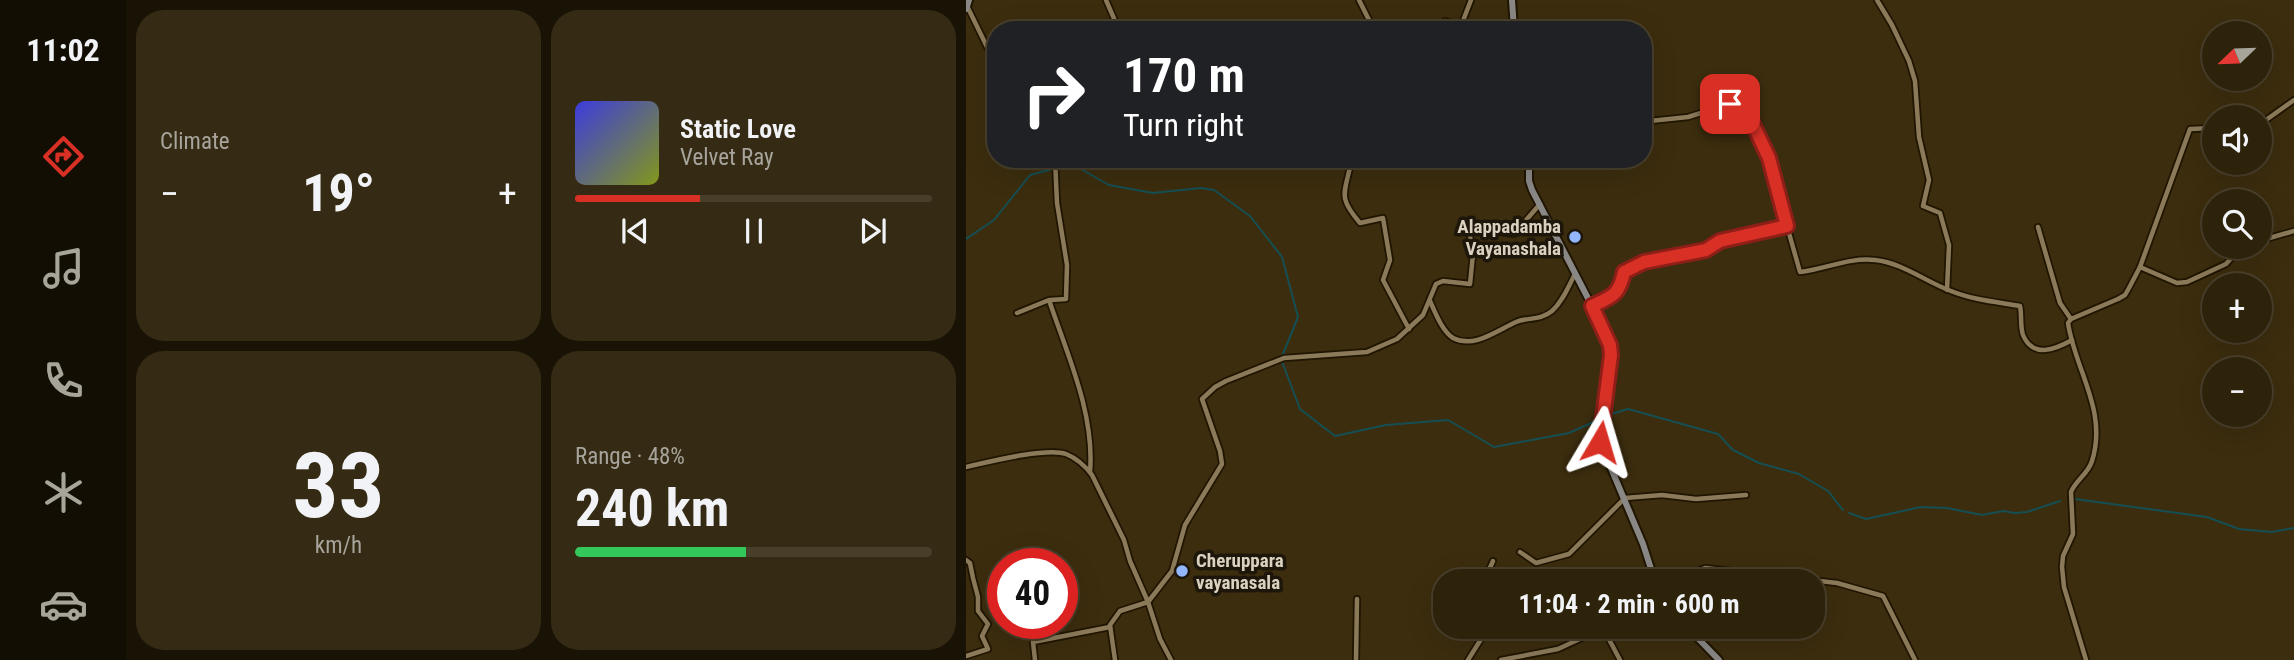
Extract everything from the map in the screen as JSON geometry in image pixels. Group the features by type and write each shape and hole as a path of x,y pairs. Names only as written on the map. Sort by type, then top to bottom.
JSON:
{"street":[{"path":"1106,0 1115,21"},
{"path":"1359,0 1369,21"},
{"path":"1463,21 1471,0"},
{"path":"1513,0 1514,21"},
{"path":"1877,0 1892,25 1915,80 1919,137 1929,180 1923,206 1940,213 1949,245 1947,290"},
{"path":"968,6 987,47"},
{"path":"2272,116 2294,100"},
{"path":"1652,121 1688,117 1730,104 1748,114 1769,158 1800,272 1859,260 1877,260 1901,267 1972,299 2020,306 2023,334 2030,345 2039,349 2050,351 2072,340"},
{"path":"2086,660 2064,587 2062,567 2063,556 2073,534 2071,489 2087,472 2093,459 2097,418 2068,323 2071,319 2125,295 2140,267 2190,129 2202,128"},
{"path":"1017,313 1049,300 1066,299 1067,265 1057,203 1055,168"},
{"path":"1350,168 1343,198 1360,223 1383,218 1390,260 1383,281 1409,328"},
{"path":"1529,168 1529,181 1610,345 1600,442 1625,498 1651,569"},
{"path":"1115,660 1110,626 1120,611 1148,602 1172,571 1185,525 1222,464 1202,399 1226,381 1284,358 1367,352 1397,339 1423,315 1436,284 1443,281 1470,284 1473,254 1469,230 1479,227 1514,234 1540,204"},
{"path":"1592,306 1616,294 1624,272 1644,262 1706,250 1720,241 1787,226"},
{"path":"2038,227 2060,303 2071,319"},
{"path":"2272,237 2294,231"},
{"path":"2140,267 2177,283 2187,282 2226,264 2230,259"},
{"path":"1429,300 1437,318 1453,337 1469,341 1491,335 1519,321 1530,321 1550,313 1561,301 1576,273"},
{"path":"1049,300 1088,424 1090,472"},
{"path":"966,467 1030,454 1057,452 1068,454 1090,472 1124,540 1160,639 1171,660"},
{"path":"1520,552 1536,563 1569,554 1625,498 1662,495 1696,499 1746,495"},
{"path":"966,560 970,563 974,578 978,611 988,624 982,636 988,649 966,656"},
{"path":"1489,569 1493,561"},
{"path":"1825,582 1883,596 1915,660"},
{"path":"1356,660 1357,599"},
{"path":"1035,660 1033,642 1110,626"},
{"path":"1468,660 1481,639"},
{"path":"1501,660 1558,649 1579,639"},
{"path":"1610,639 1620,660"},
{"path":"1699,639 1719,660"}],"waterway":[{"path":"1079,168 1109,185 1153,193 1201,188 1214,190 1250,216 1282,257 1298,317 1281,359 1300,409 1335,436 1386,425 1448,420 1494,447 1569,433 1598,420"},
{"path":"966,239 994,220 1030,175 1053,169"},
{"path":"1608,415 1628,409 1718,434 1733,450 1759,463 1799,474 1828,491 1843,510"},
{"path":"2075,499 2207,517 2239,529 2272,532 2294,528"},
{"path":"1849,513 1866,519 1921,507 1947,508 1982,515 2003,511 2027,512 2060,501"}],"place":[{"name":"Alappadamba Vayanashala","path":"1575,237"},
{"name":"Cheruppara vayanasala","path":"1182,571"}],"route":[{"path":"1600,442 1611,355 1610,345 1592,306 1616,294 1624,272 1644,262 1706,250 1720,241 1787,226 1769,158 1748,114 1730,104"}]}
